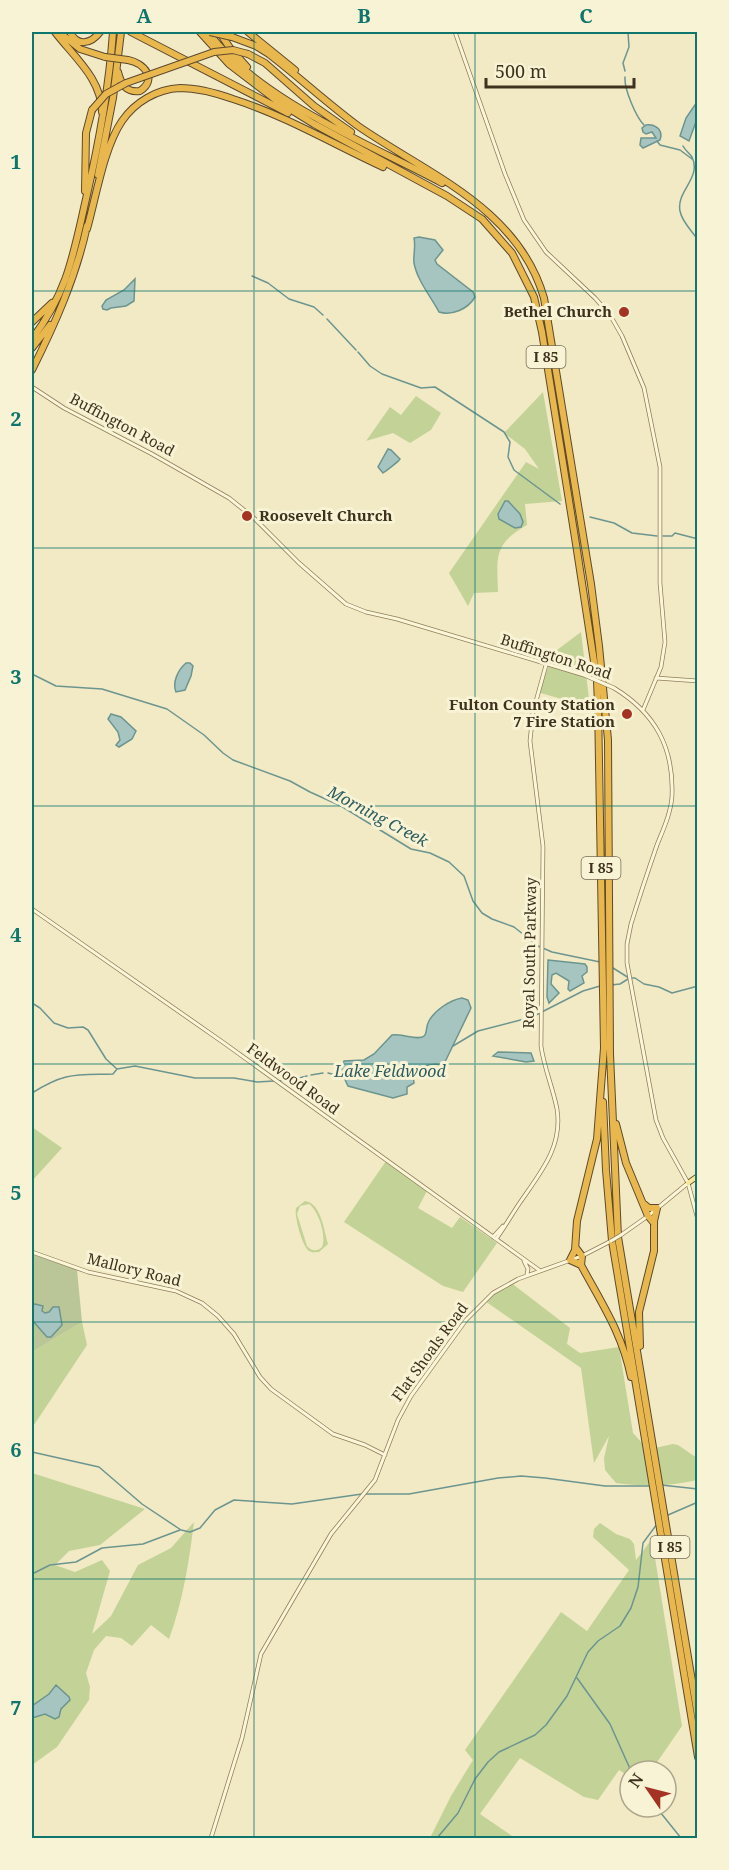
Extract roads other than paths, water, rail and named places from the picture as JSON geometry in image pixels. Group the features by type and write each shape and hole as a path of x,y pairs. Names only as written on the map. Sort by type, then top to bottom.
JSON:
{"highway":[{"path":"57,32 80,49 142,65 148,72 148,82 142,90 131,91 120,81 118,66"},
{"path":"57,32 97,88 102,108 100,134"},
{"path":"70,32 75,39 84,43 93,39 100,32"},
{"path":"32,370 64,293 75,252 107,100 113,32"},
{"path":"87,229 111,115 121,32"},
{"name":"I 85","path":"200,32 220,56 261,90 346,142 476,214 505,243 527,279 540,321 597,681 604,997 603,1070 606,1170 612,1240 698,1757"},
{"path":"209,32 232,37 256,46 269,54 359,126 481,206"},
{"name":"I 85","path":"209,32 236,62 274,92 481,206 519,245 536,275 544,298 591,585 608,740 610,1054 618,1237 698,1717"},
{"path":"219,32 235,54 274,92"},
{"path":"248,32 284,60 333,105"},
{"path":"132,33 346,142"},
{"path":"81,221 86,179 86,133 92,110 106,94 126,83 214,52 234,51 248,54 265,63 322,112 385,153"},
{"path":"32,348 50,324 78,262 109,148 119,125 127,114 141,102 157,93 172,89 198,89 253,106 436,190"},
{"path":"32,322 64,293"},
{"path":"32,339 64,293"},
{"path":"610,1054 614,1116 620,1145 648,1216 654,1224"},
{"path":"603,1070 597,1139 577,1221 576,1246 577,1252 582,1256 581,1265 620,1336 626,1352 646,1442"},
{"path":"642,1376 639,1312 654,1251 654,1224 657,1208 649,1208 644,1204"},
{"path":"576,1246 570,1260 581,1265"}],"main road":[{"name":"Flat Shoals Road","path":"688,1183 698,1176"}],"street":[{"path":"454,32 524,220 553,260 595,298 610,315 622,336 644,388 660,467 660,583 665,642 663,659 643,710"},
{"name":"Buffington Road","path":"32,387 64,408 154,454 229,498 254,518 299,563 346,604 366,612 397,619 584,675 614,688 643,710 657,727 665,744 672,796 631,924 627,944 627,963 656,1120 663,1138 688,1183 698,1220"},
{"name":"Royal South Parkway","path":"494,1238 547,1164 558,1131 557,1109 541,1046 543,846 530,741 533,712 546,664"},
{"path":"656,678 698,681"},
{"path":"635,703 646,701"},
{"name":"Feldwood Road","path":"32,909 539,1270"},
{"name":"Flat Shoals Road","path":"211,1839 240,1746 261,1654 326,1542 375,1480 406,1404 466,1320 493,1293 539,1270 582,1256 605,1245 648,1216 688,1183"},
{"name":"Mallory Road","path":"32,1252 88,1272 176,1291 202,1303 234,1334 260,1377 271,1389 333,1434 385,1455"},
{"path":"521,1257 528,1269 525,1276"}],"water":[{"path":"697,102 697,119 689,141 680,136 686,118"},
{"path":"646,125 656,127 661,136 660,140 643,148 640,145 641,138 656,138 652,132 646,134 643,132 642,128"},
{"path":"414,238 435,240 443,250 435,260 437,264 473,292 475,297 464,308 449,313 439,312 416,269"},
{"path":"135,279 134,301 126,306 103,309 102,306 106,300 124,290"},
{"path":"388,449 400,459 383,473 378,467"},
{"path":"505,501 508,501 520,514 523,522 521,527 515,528 499,519 498,514"},
{"path":"186,663 193,666 191,676 185,690 176,692 176,676"},
{"path":"111,714 121,717 136,731 132,739 119,747 116,745 120,740 118,732 108,719"},
{"path":"548,960 585,964 587,967 587,972 582,976 584,983 570,991 569,981 556,973 552,975 551,984 559,993 549,1003 547,997"},
{"name":"Lake Feldwood","path":"462,998 468,1000 471,1008 445,1062 443,1065 430,1065 419,1069 413,1075 414,1083 407,1087 407,1094 393,1098 348,1086 341,1071 344,1061 364,1060 374,1054 392,1035 418,1038 424,1036 428,1023 438,1010"},
{"path":"498,1052 531,1053 534,1061 526,1062 493,1056"},
{"path":"32,1305 43,1306 42,1311 45,1313 53,1307 59,1307 62,1325 51,1337 47,1337 32,1320"},
{"path":"56,1685 70,1700 61,1709 59,1717 55,1719 45,1714 32,1718 32,1706 49,1694"}],"waterway":[{"path":"625,71 623,63 629,47 628,32"},
{"path":"625,77 631,103 644,125"},
{"path":"657,141 660,145 680,150 692,159"},
{"path":"683,146 692,157 694,171 682,197 680,211 685,223 698,240"},
{"path":"252,276 268,283 289,299 314,307 323,315"},
{"path":"327,319 356,350"},
{"path":"358,352 370,366 382,374 421,388 435,387 504,432 510,442 508,457 514,470 560,504"},
{"path":"590,517 614,523 632,533 657,536"},
{"path":"663,536 672,536 675,533 698,539"},
{"name":"Morning Creek","path":"32,674 56,686 102,689 167,709 204,735 233,760 290,781 341,806 411,849 430,853 449,862 464,876 473,901 482,913 514,927 538,946 552,952 600,962"},
{"name":"Morning Creek","path":"613,968 629,978 635,978 644,984 672,993 698,986"},
{"path":"611,985 620,984 628,979"},
{"path":"453,1046 478,1031 532,1017 583,991 600,986"},
{"path":"32,1003 54,1023 68,1028 83,1027 88,1030 106,1059 117,1069"},
{"path":"32,1093 62,1078 113,1074 117,1069 135,1066 195,1078 274,1081"},
{"path":"311,1075 323,1073"},
{"path":"328,1073 344,1077"},
{"path":"299,1078 307,1076"},
{"path":"279,1081 294,1079"},
{"path":"32,1452 99,1467 142,1504 181,1530 190,1532 200,1528 215,1510 234,1500 292,1504 362,1494"},
{"path":"366,1494 409,1494 521,1476 605,1486 650,1486"},
{"path":"661,1485 698,1489"},
{"path":"668,1515 698,1502"},
{"path":"437,1838 458,1813 475,1779 488,1762 499,1752 535,1735 546,1725 567,1696 588,1652 598,1641 620,1626 631,1608 638,1587 643,1543 657,1524"},
{"path":"32,1574 50,1565 76,1562 102,1548 143,1544 180,1530"},
{"path":"577,1678 610,1724 626,1759"},
{"path":"666,1819 681,1838"}],"place":[{"name":"Bethel Church","path":"624,312"},
{"name":"Roosevelt Church","path":"247,516"},
{"name":"Fulton County Station 7 Fire Station","path":"627,714"}]}
